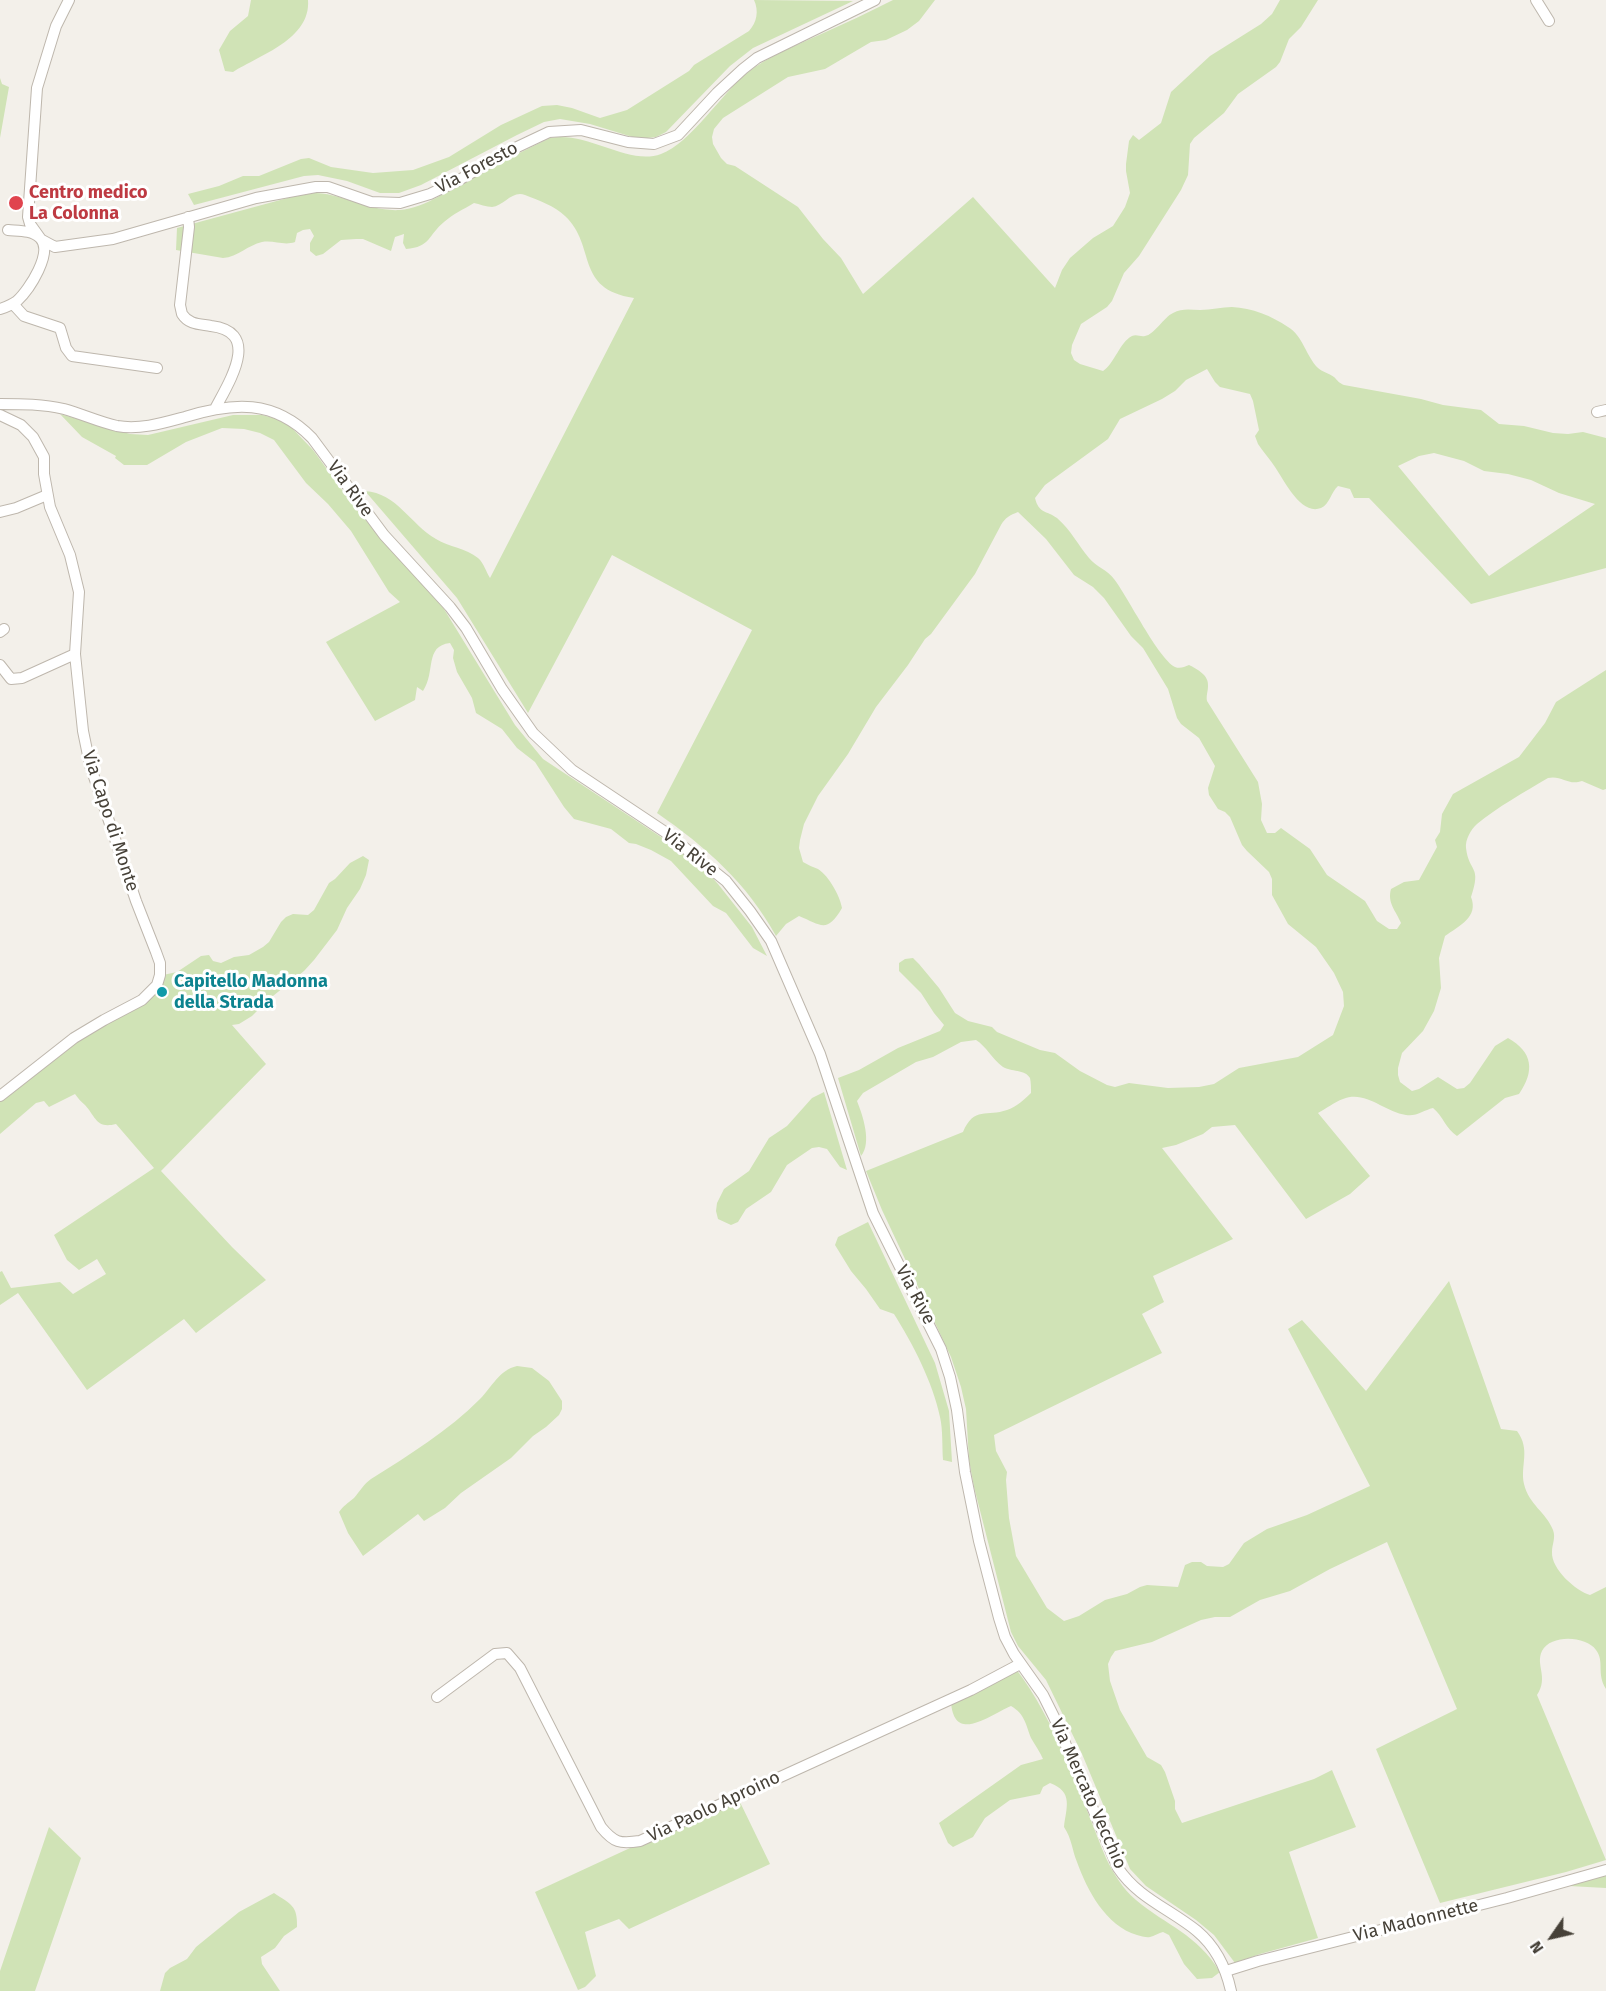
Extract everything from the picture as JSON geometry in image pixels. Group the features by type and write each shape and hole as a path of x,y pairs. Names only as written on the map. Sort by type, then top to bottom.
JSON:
{"street":[{"path":"45,247 29,221 28,206 37,88 56,26 69,0"},
{"name":"Via Foresto","path":"45,247 113,240 265,196 316,187 328,187 371,202 393,204 406,202 430,194 459,180 511,150 549,132 581,130 641,144 654,144 667,140 684,129 717,93 758,58 875,0"},
{"path":"1536,0 1549,21"},
{"path":"4,230 18,227 28,206"},
{"path":"188,218 189,227 180,305 182,314 192,323 229,330 237,339 239,350 228,382 215,409"},
{"path":"4,230 31,233 45,247"},
{"path":"0,309 13,304 27,289 45,247"},
{"path":"13,304 24,316 60,328 66,348 72,356 157,368"},
{"name":"Via Rive","path":"0,404 41,405 66,410 117,426 146,426 233,406 254,407 286,416 301,427 384,535 450,607 533,733 578,775 664,832 726,881 761,926 783,967 820,1054 873,1213 935,1334 946,1362 957,1410 964,1472 981,1551 1005,1637 1021,1665"},
{"name":"Via Capo di Monte","path":"0,415 21,425 39,446 44,457 47,495 54,519 70,555 78,586 79,605 75,654 83,731 90,765 136,902 160,963 157,985 142,1000 74,1038 0,1096"},
{"path":"0,512 47,495"},
{"path":"0,665 11,679 22,678 75,654"},
{"name":"Via Paolo Aproino","path":"436,1697 495,1653 507,1653 520,1668 601,1827 611,1839 625,1843 640,1841 1021,1665"},
{"name":"Via Mercato Vecchio","path":"1021,1665 1043,1695 1054,1717 1111,1854 1126,1879 1160,1907 1197,1931 1210,1944 1226,1971 1232,1991"},
{"name":"Via Madonnette","path":"1226,1971 1606,1870"}],"green space":[{"path":"251,0 308,0 307,14 293,35 282,44 233,72 225,71 219,50 230,31 248,16"},
{"path":"754,0 853,1 753,48 730,66 666,132 656,137 639,139 590,124 560,119 544,122 421,185 399,193 380,193 347,181 318,175 304,176 194,205 188,194 219,186 243,176 259,176 309,158 331,167 373,173 413,170 449,157 501,125 542,106 557,105 572,108 600,118 627,110 749,31 756,16"},
{"path":"893,0 935,0 919,21 907,30 886,40 871,42 825,69 788,77 723,118 714,129 712,137 713,144 727,164 735,166 798,207 841,258 863,294 973,197 1055,288 1070,258 1093,238 1113,226 1125,207 1130,193 1126,171 1129,141 1133,135 1139,140 1161,123 1171,92 1210,56 1261,24 1272,14 1280,0 1318,0 1301,27 1289,39 1276,67 1238,94 1224,113 1194,138 1190,144 1188,175 1181,190 1139,256 1124,273 1112,301 1107,307 1081,324 1072,345 1071,353 1074,360 1103,371 1128,339 1134,335 1148,335 1176,311 1228,307 1247,309 1262,313 1288,327 1301,341 1318,368 1344,385 1443,405 1481,410 1499,424 1524,426 1553,433 1583,432 1606,438 1606,568 1471,604 1369,498 1354,498 1350,489 1338,486 1321,508 1307,507 1300,502 1258,444 1255,436 1259,430 1250,394 1220,387 1207,369 1186,380 1162,399 1120,419 1108,439 1045,485 1035,498 1041,509 1057,518 1092,561 1111,576 1168,661 1177,668 1189,665 1205,676 1208,682 1207,701 1258,782 1262,804 1261,820 1267,833 1275,833 1281,828 1310,849 1327,875 1365,901 1377,921 1389,929 1397,929 1401,923 1391,903 1391,889 1404,882 1419,880 1437,847 1435,840 1440,832 1442,814 1453,794 1519,757 1545,723 1556,702 1606,670 1606,789 1603,790 1582,781 1548,778 1493,812 1473,829 1467,838 1466,845 1475,874 1471,897 1472,910 1461,925 1445,936 1439,958 1441,988 1434,1011 1423,1031 1402,1053 1398,1068 1400,1082 1412,1091 1438,1077 1457,1089 1464,1088 1470,1083 1495,1046 1508,1038 1523,1049 1529,1063 1528,1078 1519,1094 1505,1098 1457,1136 1433,1108 1410,1115 1398,1113 1359,1097 1343,1099 1333,1104 1318,1113 1370,1176 1350,1194 1306,1219 1235,1125 1212,1127 1203,1134 1162,1148 1233,1239 1153,1276 1164,1302 1142,1314 1162,1353 994,1435 996,1451 1007,1472 1009,1518 1016,1556 1047,1608 1064,1621 1079,1616 1105,1600 1127,1594 1140,1587 1147,1585 1178,1587 1185,1565 1201,1562 1207,1566 1223,1567 1229,1564 1244,1543 1267,1529 1307,1515 1370,1486 1288,1329 1302,1320 1366,1391 1449,1281 1501,1429 1517,1431 1521,1438 1524,1451 1524,1484 1530,1498 1553,1530 1552,1552 1556,1565 1565,1578 1584,1593 1590,1595 1606,1587 1606,1689 1601,1678 1599,1654 1585,1642 1569,1639 1553,1642 1542,1651 1540,1661 1542,1682 1537,1695 1606,1860 1440,1903 1376,1749 1457,1709 1387,1542 1290,1591 1260,1600 1230,1617 1201,1620 1152,1642 1115,1651 1108,1664 1110,1681 1120,1710 1147,1757 1161,1765 1165,1772 1175,1801 1175,1809 1182,1823 1314,1779 1332,1770 1356,1827 1289,1852 1318,1938 1235,1963 1214,1935 1146,1886 1130,1869 1082,1754 1046,1680 1018,1646 1011,1632 974,1487 969,1460 966,1409 961,1387 951,1357 866,1171 963,1132 976,1115 1000,1112 1014,1107 1031,1093 1030,1078 1025,1073 1003,1067 976,1040 961,1042 933,1057 916,1062 863,1093 857,1101 866,1137 861,1156 838,1078 859,1070 898,1048 940,1031 944,1025 921,993 899,971 899,963 913,958 939,988 955,1013 968,1021 992,1027 997,1032 1040,1050 1055,1053 1080,1071 1115,1087 1129,1083 1168,1088 1214,1084 1239,1068 1298,1057 1333,1035 1344,1006 1343,992 1334,973 1316,947 1288,924 1272,895 1272,879 1269,872 1242,845 1230,817 1218,809 1209,795 1208,788 1215,766 1199,738 1181,724 1168,689 1143,648 1131,636 1104,598 1093,587 1074,575 1046,539 1018,512 1004,520 975,574 876,707 848,754 818,796 804,824 799,848 803,862 818,869 826,876 842,908 832,921 823,925 799,916 786,924 776,936 752,899 724,867 657,813 752,630 612,555 528,713 457,598 365,491 386,497 436,539 478,558 490,578 634,298 615,293 602,286 594,276 575,228 565,216 546,204 520,194 492,207 474,203 447,219 425,243 414,248 406,249 403,243 404,234 395,237 391,251 363,239 341,240 323,254 316,256 310,251 310,243 314,236 310,229 297,233 295,242 262,242 223,258 176,250 177,228 306,193 331,195 388,210 409,209 437,197 550,138 579,139 635,156 661,154 683,140 737,82 764,61","holes":["1434,453 1464,461 1484,471 1531,480 1559,493 1595,504 1489,576 1398,466 1419,456"]},
{"path":"0,78 2,84 9,87 0,138"},
{"path":"60,414 130,434 148,435 233,415 262,415 277,419 291,427 313,450 356,509 444,609 515,725 543,759 667,841 709,874 752,927 767,956 753,948 726,913 713,906 671,861 651,850 629,843 611,829 574,819 535,762 517,748 502,729 476,713 472,698 457,672 453,658 454,650 450,643 442,645 433,654 427,684 423,691 417,687 415,700 375,721 326,642 400,602 389,592 351,531 306,483 274,440 244,429 222,428 186,442 147,465 124,465 115,458 116,456 82,437"},
{"path":"363,856 369,860 360,889 347,908 337,930 314,960 252,1016 239,1024 232,1025 266,1064 161,1171 266,1280 196,1333 184,1319 87,1390 18,1293 0,1305 0,1272 2,1271 11,1288 60,1282 73,1294 106,1274 97,1259 79,1270 67,1260 54,1235 154,1168 116,1124 104,1125 97,1121 75,1094 49,1107 44,1101 36,1103 0,1134 0,1096 59,1051 136,1003 163,975 177,972 201,956 209,955 213,961 221,963 234,957 249,955 263,947 286,917 293,914 308,915 314,910 329,883 350,863"},
{"path":"824,1092 847,1170 840,1167 827,1149 812,1148 787,1165 771,1192 746,1209 738,1222 731,1225 718,1219 717,1203 724,1189 749,1171 769,1138 787,1126 812,1098"},
{"path":"868,1222 935,1363 949,1411 952,1462 943,1460 942,1427 937,1404 908,1338 894,1314 880,1309 851,1271 835,1245 838,1237"},
{"path":"517,1366 532,1368 549,1381 562,1401 559,1415 511,1458 461,1493 445,1508 424,1521 418,1514 363,1556 348,1533 339,1512 364,1485 414,1452 468,1411 505,1371"},
{"path":"1016,1669 1055,1736 1115,1875 1136,1900 1202,1948 1220,1972 1212,1978 1197,1979 1184,1964 1169,1935 1163,1932 1152,1937 1137,1935 1116,1924 1099,1906 1081,1873 1064,1827 1067,1801 1063,1791 1058,1787 1050,1783 1043,1787 1040,1794 1010,1800 985,1818 973,1837 953,1847 948,1843 939,1823 1021,1765 1043,1759 1022,1716 1011,1706 975,1723 959,1722 954,1715 951,1702"},
{"path":"738,1798 770,1864 629,1929 619,1919 585,1932 596,1976 585,1987 578,1990 535,1892"},
{"path":"49,1827 81,1858 35,1991 0,1991 0,1971"},
{"path":"1606,1875 1606,1888 1569,1886"},
{"path":"274,1893 292,1906 297,1920 297,1927 284,1936 275,1948 261,1957 262,1964 280,1991 160,1991 165,1973 170,1968 187,1959 196,1947 239,1912"}],"place":[{"name":"Centro medico La Colonna","path":"16,203"},
{"name":"Capitello Madonna della Strada","path":"162,992"}]}
